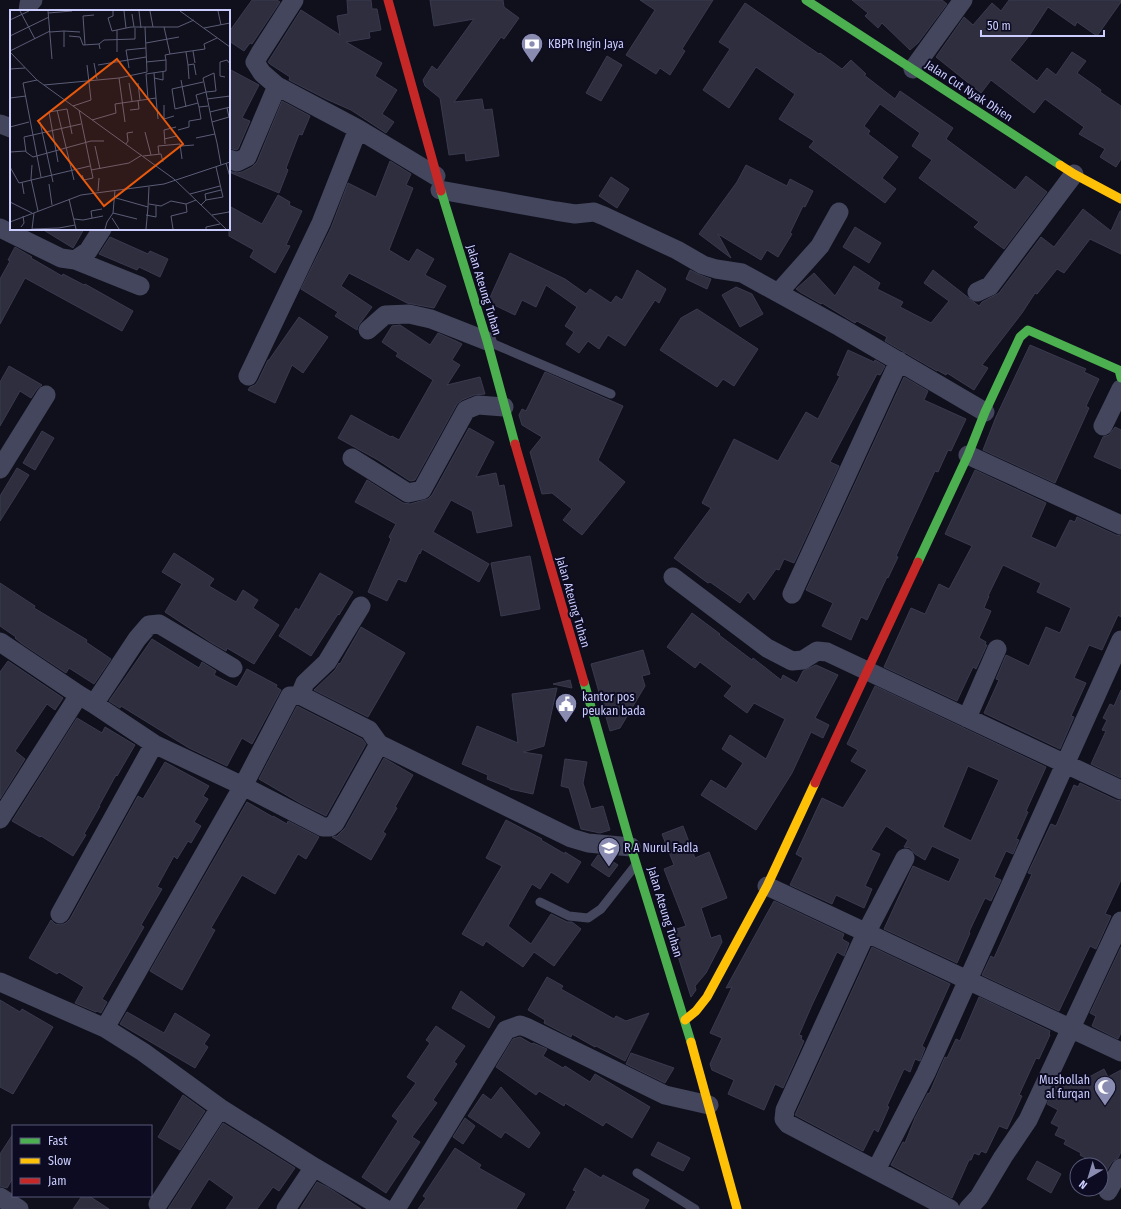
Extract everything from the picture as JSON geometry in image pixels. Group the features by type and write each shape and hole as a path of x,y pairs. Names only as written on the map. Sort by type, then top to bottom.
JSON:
{"main road":[{"name":"Jalan Ateung Tuhan","path":"388,0 438,183 487,341 504,407 634,855 685,1020 737,1209"},
{"name":"Jalan Cut Nyak Dhien","path":"806,0 1074,174 1121,199"},
{"path":"685,1020 696,1011 707,997 767,886 868,671 968,454 984,412 1020,337 1028,330 1119,370 1121,378"}],"street":[{"path":"294,0 255,62 262,72 277,86 358,129 438,183 575,214 594,212 676,250 703,265 716,269 742,273 899,361 984,412"},
{"path":"913,69 963,0"},
{"path":"230,159 237,162 247,157 277,86"},
{"path":"0,124 10,128"},
{"path":"248,376 321,223 358,129"},
{"path":"977,292 990,286 1074,174"},
{"path":"778,293 820,246 839,212"},
{"path":"0,230 61,258 75,260 140,286"},
{"path":"75,260 88,251 101,230"},
{"path":"368,330 385,315 409,314 432,319 487,341"},
{"path":"792,594 899,361"},
{"path":"1103,426 1121,389"},
{"path":"0,469 46,395"},
{"path":"352,458 408,493 422,490 466,410 478,404 504,407"},
{"path":"968,454 1121,525"},
{"path":"673,576 767,648 792,661 803,660 817,651 822,651 868,671 1121,790"},
{"path":"300,695 305,683 327,662 361,606"},
{"path":"0,819 87,700 149,625 159,624 233,668"},
{"path":"876,1170 926,1073 1121,640"},
{"path":"0,643 154,744 243,786 323,827 330,827 335,823 379,744"},
{"path":"967,718 997,649"},
{"path":"105,1028 243,786 290,696 300,695 369,730 379,744 570,838 634,855"},
{"path":"60,914 154,744"},
{"path":"905,858 866,933 785,1110 784,1119 788,1124 950,1209"},
{"path":"767,886 1121,1052"},
{"path":"968,1209 979,1197 1002,1157 1028,1120 1121,921"},
{"path":"0,982 105,1028 143,1052 220,1108 314,1167 385,1209"},
{"path":"396,1209 506,1030 520,1025 664,1095 709,1105"},
{"path":"158,1204 220,1108"},
{"path":"286,1209 314,1167"},
{"path":"1109,1189 1121,1168"},
{"path":"0,1197 19,1209"}],"lane":[{"path":"487,341 610,394"},
{"path":"540,902 569,916 588,918 601,909 634,855"},
{"path":"637,1173 695,1209"}],"building":[{"path":"252,0 277,0 280,2 252,44 250,43 244,51 230,42 230,31"},
{"path":"347,0 371,0 372,9 377,9 381,30 369,32 370,38 346,42 382,63 375,76 397,90 382,114 394,122 386,133 351,110 289,80 290,77 268,62 301,10 340,35 337,16 348,14"},
{"path":"430,0 503,0 504,7 519,18 504,39 501,37 454,102 482,99 484,110 492,109 499,156 466,161 465,153 449,155 440,98 425,86 423,80 432,66 437,70 474,19 434,26"},
{"path":"640,0 713,0 682,49 685,51 670,75 660,68 656,74 626,55 655,10"},
{"path":"852,0 942,0 947,4 918,43 910,50 882,23 878,28 865,16 868,13"},
{"path":"1009,0 1121,0 1097,36 1077,22 1075,26 1048,7 1029,36 1010,60 1037,81 1047,68 1056,75 1072,52 1086,61 1077,73 1101,90 1100,92 1121,106 1121,159 1116,167 1100,157 1105,149 1079,134 1084,127 1045,99 1034,113 991,80 981,93 936,57 964,17 973,25 992,3 1001,11"},
{"path":"745,3 842,69 851,60 866,74 864,75 895,99 900,91 953,128 946,139 1015,190 1026,176 1047,192 1004,249 974,227 979,222 919,178 932,160 912,146 920,133 880,104 864,126 870,131 868,134 898,157 882,178 896,189 885,203 809,147 814,141 779,119 795,94 756,67 729,108 703,90 730,49 719,42"},
{"path":"607,56 622,65 601,101 586,93"},
{"path":"230,70 259,85 242,118 250,121 238,149 230,148"},
{"path":"282,101 310,116 302,135 299,134 286,168 288,170 279,193 230,172 242,172 252,167 257,162"},
{"path":"390,161 411,174 406,185 413,188 389,250 409,262 417,249 434,259 425,275 446,286 434,308 407,303 349,273 341,286 372,307 358,326 357,330 335,316 338,312 301,289 331,228 348,183 376,197"},
{"path":"746,165 787,186 790,179 813,191 805,207 803,206 790,233 792,234 778,257 767,250 761,260 718,234 731,258 699,234 737,182"},
{"path":"611,177 629,189 617,208 599,196"},
{"path":"278,195 290,202 289,205 302,211 286,245 290,246 275,273 250,257 254,250 229,236 230,207 262,224"},
{"path":"1083,209 1111,231 1121,211 1121,254 1090,239 1064,273 1057,269 1037,294 1035,293 1022,313 982,365 988,368 974,390 947,373 946,375 937,371 885,341 887,337 857,321 855,323 796,289 814,273 835,296 854,266 880,283 877,289 903,302 900,307 931,323 949,301 924,283 933,270 979,306 982,302 999,293 1041,237 1054,247"},
{"path":"855,227 881,243 869,263 843,247"},
{"path":"44,230 83,230 73,248"},
{"path":"110,237 148,254 150,251 168,259 160,277 139,267 137,270 99,254"},
{"path":"15,247 62,276 63,274 84,285 85,284 133,311 122,331 25,278 0,324 0,279 10,261 8,260"},
{"path":"510,253 565,279 586,294 590,289 611,303 616,296 622,300 637,270 666,289 659,303 655,300 625,346 608,335 599,349 588,341 579,353 566,344 574,332 565,326 577,307 546,285 536,307 522,300 515,315 488,302"},
{"path":"690,270 711,279 707,289 686,279"},
{"path":"736,287 752,294 763,314 740,327 722,295"},
{"path":"697,309 758,349 734,386 723,379 717,387 660,350 681,318"},
{"path":"299,317 328,337 303,373 292,365 275,403 248,390 258,381 268,360"},
{"path":"400,325 430,345 438,333 462,344 452,360 460,365 447,385 480,377 485,394 474,395 457,404 415,480 410,481 378,460 338,438 351,415 399,440 433,380 396,356 398,353 382,342 392,326"},
{"path":"1030,345 1086,369 1084,372 1099,379 1086,406 1089,408 1055,483 983,450 996,417"},
{"path":"848,350 874,362 875,360 885,366 880,375 877,374 830,462 839,466 794,563 784,559 779,570 776,569 754,600 748,592 740,603 710,582 708,583 674,558 711,508 702,503 734,439 778,461 806,412 818,419 840,376 837,375"},
{"path":"9,366 42,385 37,389 31,398 20,391 0,426 0,382"},
{"path":"545,372 623,406 598,460 625,482 582,535 563,520 572,509 552,493 542,494 530,452 542,437 522,425 519,415 522,409 526,411"},
{"path":"904,377 928,391 924,400 966,419 951,451 948,450 938,472 935,471 896,556 898,557 867,620 861,617 851,640 822,626 833,603 806,590"},
{"path":"1115,427 1121,430 1121,469 1094,457 1103,437 1109,435"},
{"path":"469,428 494,442 476,477 496,473 499,486 504,485 512,526 477,533 472,511 451,500 433,532 489,564 479,582 422,549 406,582 398,579 387,601 368,592 391,539 389,537 396,524 355,502 367,480 403,503 410,504 428,499 432,495"},
{"path":"42,431 54,438 35,470 23,463"},
{"path":"17,468 29,475 0,521 0,496"},
{"path":"975,470 1046,503 1031,537 1056,548 1070,520 1075,522 1077,517 1121,536 1121,617 1118,615 1102,650 1089,645 1074,678 1086,683 1071,716 1074,717 1060,749 984,713 999,680 996,679 1006,655 1029,666 1046,627 1060,633 1071,608 1037,592 1041,583 1003,565 984,608 991,611 979,638 986,642 985,645 987,645 976,669 973,667 957,701 884,667 911,608 925,614 939,584 949,589 972,546 945,534"},
{"path":"174,553 214,579 209,586 236,602 243,590 258,600 253,608 279,625 254,664 227,648 226,651 212,643 165,612 182,584 162,572"},
{"path":"530,556 540,609 501,616 491,563"},
{"path":"320,573 353,592 311,656 279,636 296,608 299,610"},
{"path":"0,583 35,606 34,608 87,640 86,642 111,659 94,684 69,668 66,673 21,643 15,638 16,637 0,626"},
{"path":"692,613 752,660 753,658 781,680 783,675 797,683 803,671 816,665 838,675 815,718 829,725 823,738 811,732 792,773 756,830 701,795 711,780 726,789 743,763 722,749 730,735 766,759 785,719 754,703 747,713 724,696 732,686 700,662 695,668 667,647"},
{"path":"361,627 405,653 368,717 314,690 335,670 339,663 340,664"},
{"path":"152,639 199,668 202,662 216,671 214,675 237,687 247,669 277,685 276,687 281,690 252,744 242,738 227,766 189,748 121,706 120,708 109,701"},
{"path":"643,650 650,674 642,676 645,686 620,728 610,731 591,664"},
{"path":"8,661 63,698 55,710 47,704 15,751 25,759 0,799 0,672"},
{"path":"570,680 572,688 553,684"},
{"path":"875,686 1046,767 1026,811 1028,812 1016,839 1019,840 1013,854 1006,851 994,877 1001,880 991,901 985,898 969,932 970,933 957,963 884,929 913,866 949,882 960,859 932,846 925,860 915,854 910,848 904,847 908,840 886,826 871,850 880,854 865,886 872,889 864,908 836,895 832,904 790,885 803,858 796,854 822,798 843,808 867,770 851,761 858,750 847,744","holes":["968,766 999,780 971,841 943,827"]},
{"path":"557,688 544,746 523,752 542,755 533,794 510,789 487,779 488,775 462,764 477,726 518,743 512,694"},
{"path":"1121,690 1121,778 1091,764 1106,731 1102,730 1107,720 1103,718 1110,704 1114,706"},
{"path":"297,706 362,739 366,744 326,816 259,779"},
{"path":"77,718 102,733 105,727 135,745 117,776 116,775 84,834 86,835 73,856 41,836 40,837 12,821"},
{"path":"384,758 413,775 395,807 397,808 383,832 386,834 371,860 332,837 337,836 345,828"},
{"path":"565,759 587,762 583,783 591,809 603,806 610,830 600,833 581,829 569,788 561,786"},
{"path":"165,762 209,786 203,796 208,799 194,822 201,826 191,843 188,841 177,859 174,856 157,887 162,889 141,925 144,927 102,999 107,1002 101,1013 96,1012 75,1003 84,987 59,972 57,974 29,958 51,920 55,924 61,925 70,919 138,796 143,799"},
{"path":"1080,783 1121,801 1121,880 1105,914 1111,916 1096,949 1090,946 1059,1011 982,975 991,956 994,958 1032,874 1028,873 1051,824 1056,826 1074,785 1078,787"},
{"path":"247,802 287,824 288,821 319,837 306,859 298,854 275,894 242,875 211,928 215,930 182,990 150,971"},
{"path":"506,820 581,862 568,883 551,872 540,889 532,884 508,926 531,944 551,914 567,922 572,922 581,929 554,966 534,952 523,967 486,941 483,946 462,934 502,866 486,858"},
{"path":"683,826 695,858 709,852 727,898 701,908 711,938 720,935 722,942 706,973 695,986 696,990 691,997 670,931 686,926 664,869 674,865 662,834"},
{"path":"598,855 604,856 618,865 609,877 591,865"},
{"path":"774,901 844,934 842,939 849,943 844,956 837,952 812,1005 799,1035 802,1036 801,1039 804,1041 783,1088 775,1084 764,1110 728,1094 734,1080 712,1070 710,1064 722,1038 710,1033 732,987 726,988"},
{"path":"872,947 950,984 922,1046 925,1048 920,1061 915,1059 910,1072 904,1069 887,1106 889,1107 878,1132 874,1129 863,1151 795,1115"},
{"path":"1121,947 1121,1033 1118,1039 1092,1026 1096,1016 1090,1013"},
{"path":"547,977 563,986 561,989 614,1019 616,1016 626,1021 649,1013 625,1061 572,1034 571,1037 544,1023 545,1020 528,1010"},
{"path":"461,991 495,1017 489,1028 452,1008"},
{"path":"979,997 1050,1031 1050,1035 1039,1059 1036,1058 1019,1095 1022,1096 1007,1129 999,1126 986,1153 981,1151 979,1155 974,1153 971,1160 969,1160 952,1198 891,1165 903,1142 905,1143 915,1118 928,1093 929,1094 945,1057 947,1058 956,1039 960,1041"},
{"path":"0,1000 20,1012 22,1009 53,1027 13,1094 0,1087"},
{"path":"127,1012 164,1033 175,1013 210,1035 204,1044 208,1047 195,1068 120,1024"},
{"path":"436,1026 465,1046 454,1062 457,1064 433,1100 437,1103 412,1137 420,1142 386,1193 362,1177 398,1121 392,1116 416,1083 407,1077 430,1043 426,1040"},
{"path":"520,1037 532,1044 533,1043 547,1049 543,1056 563,1068 565,1066 590,1082 595,1074 650,1107 632,1138 606,1122 603,1126 565,1103 564,1106 539,1091 536,1095 496,1067 513,1039"},
{"path":"631,1053 674,1068 665,1083 626,1064"},
{"path":"1104,1069 1108,1077 1121,1070 1121,1152 1118,1158 1112,1162 1109,1167 1109,1157 1084,1157 1080,1155 1081,1153 1064,1144 1066,1140 1055,1135 1059,1127 1051,1123 1058,1110 1047,1104 1061,1075 1078,1083"},
{"path":"501,1087 540,1133 529,1148 505,1132 501,1138 468,1116 483,1094 491,1100"},
{"path":"183,1095 205,1111 180,1150 158,1137"},
{"path":"465,1118 475,1126 463,1144 453,1137"},
{"path":"223,1123 295,1168 279,1191 273,1187 257,1209 226,1209 234,1197 209,1179 190,1209 168,1209"},
{"path":"12,1136 12,1180 7,1188 0,1186 0,1154"},
{"path":"658,1142 690,1158 683,1171 651,1155"},
{"path":"455,1148 481,1165 479,1168 525,1194 516,1209 418,1209 426,1198 423,1196"},
{"path":"1037,1161 1061,1174 1051,1193 1027,1179"},
{"path":"585,1168 601,1178 603,1175 649,1200 644,1209 566,1209 576,1191 573,1190"},
{"path":"317,1182 329,1188 361,1209 300,1209"},
{"path":"81,1197 91,1197 109,1209 73,1209"}],"traffic: fast":[{"path":"806,0 1060,165"},
{"path":"441,191 487,341 515,444"},
{"path":"918,562 968,455 985,412 1020,337 1028,330 1119,370 1121,378"},
{"path":"584,682 631,847 691,1042"}],"traffic: slow":[{"path":"1060,165 1121,199"},
{"path":"685,1020 696,1011 707,997 767,886 815,783"},
{"path":"691,1042 737,1209"}],"traffic: jam":[{"path":"388,0 441,191"},
{"path":"515,444 584,682"},
{"path":"815,783 918,562"}],"place":[{"name":"KBPR Ingin Jaya","path":"532,64"},
{"name":"kantor pos peukan bada","path":"566,724"},
{"name":"R A Nurul Fadla","path":"609,868"},
{"name":"Mushollah al furqan","path":"1105,1106"}]}
